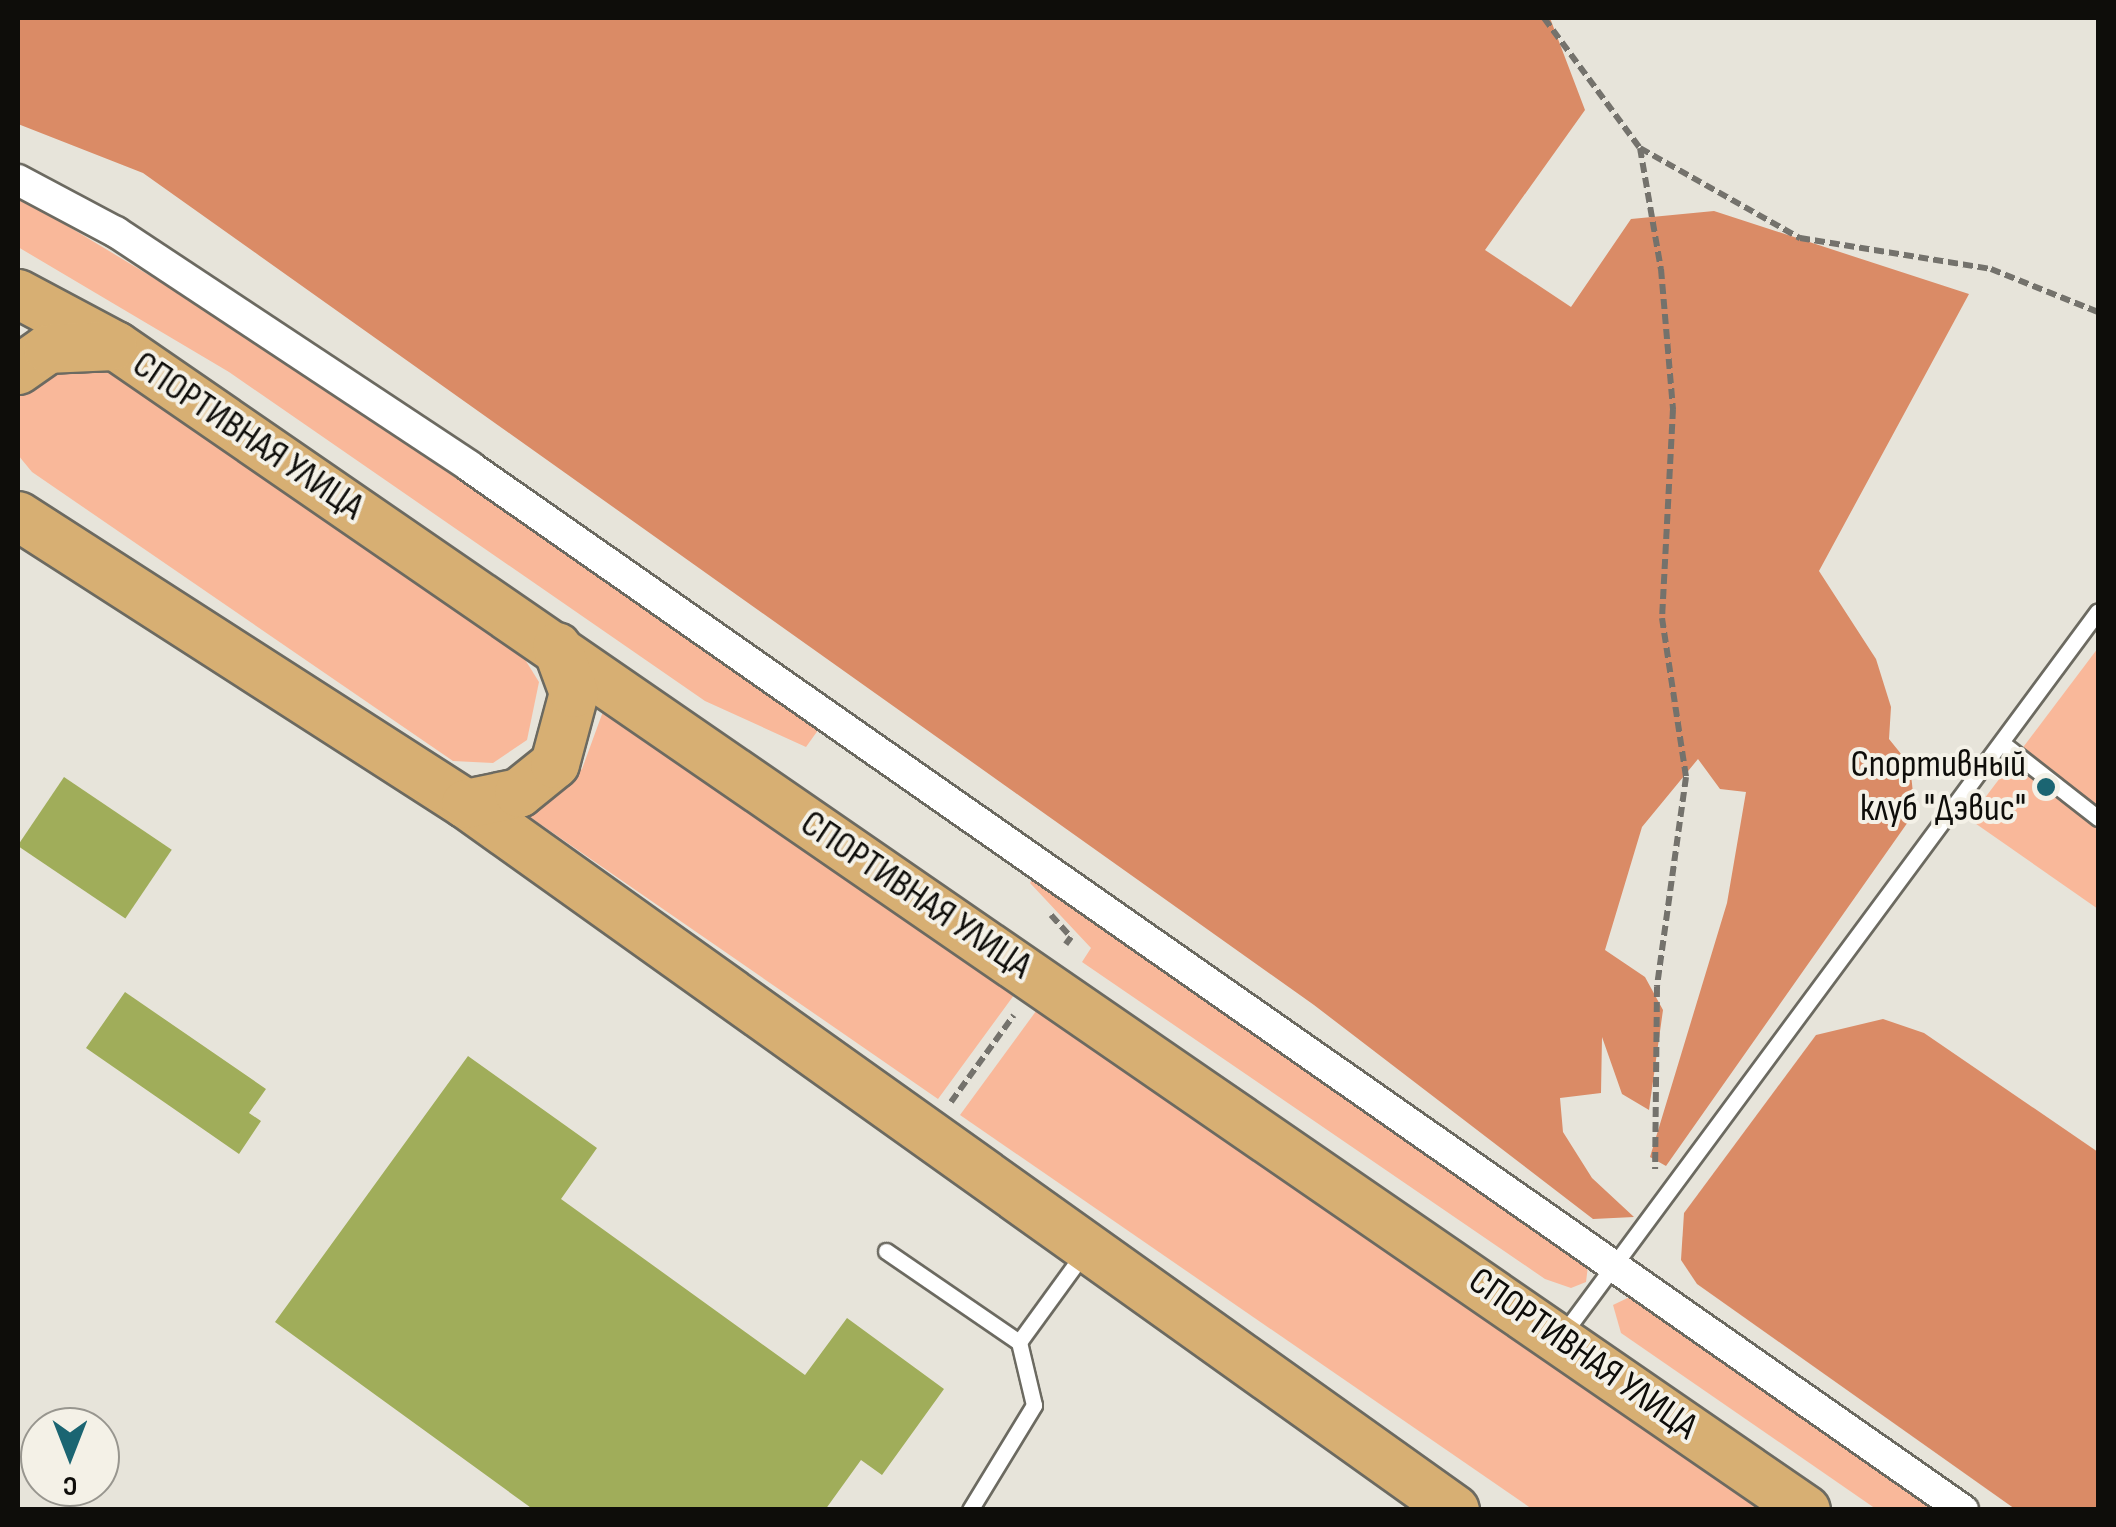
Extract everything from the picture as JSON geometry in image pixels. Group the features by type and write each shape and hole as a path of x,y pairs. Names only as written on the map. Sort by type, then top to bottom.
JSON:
{"main road":[{"name":"СПОРТИВНАЯ УЛИЦА","path":"18,294 116,346 1806,1510"},
{"path":"18,370 48,349 116,346"},
{"path":"18,492 34,526 466,804 1085,1251 1455,1510"},
{"path":"466,804 519,793 556,764 574,693 556,647"}],"street":[{"path":"18,180 116,232 469,466 1616,1263 1962,1510"}],"lane":[{"path":"1561,1338 2098,611"},
{"path":"2002,743 2098,818"},
{"path":"886,1251 1019,1342 1034,1405 970,1510"},
{"path":"1019,1342 1085,1251"}],"path":[{"path":"1544,18 1640,148 1800,238 1991,268 2098,312"},
{"path":"1640,148 1673,410 1662,618 1686,777 1657,987 1654,1210"},
{"path":"948,1106 1027,998"}],"shaded area":[{"path":"18,18 1550,18 1585,110 1485,250 1571,307 1631,219 1714,211 1969,294 1819,571 1876,659 1891,707 1889,739 1910,765 1915,812 1666,1166 1650,1157 1727,903 1746,792 1720,789 1698,759 1642,827 1605,950 1645,977 1663,1010 1649,1110 1622,1094 1602,1037 1601,1093 1560,1098 1563,1132 1592,1178 1634,1217 1593,1219 1314,1005 143,173 18,124"},
{"path":"18,196 326,382 821,726 806,747 705,701 229,372 18,247"},
{"path":"106,364 516,645 539,682 527,740 493,763 453,761 32,472 18,455 18,389 29,375"},
{"name":"Спортивный клуб \"Дэвис\"","path":"2098,648 2098,909 1969,819"},
{"path":"605,706 1017,991 938,1099 527,815 582,769"},
{"path":"1036,874 1588,1266 1586,1282 1571,1288 1545,1279 1082,962 1091,948 1030,883"},
{"path":"1039,1007 1764,1509 1532,1509 960,1115"},
{"path":"1883,1019 1924,1033 2098,1152 2098,1509 2015,1509 1697,1284 1681,1260 1684,1213 1816,1035"},
{"path":"1638,1293 1959,1509 1876,1509 1621,1333 1613,1305"}],"building":[{"path":"64,777 172,850 125,919 18,846"},
{"path":"125,992 266,1089 249,1113 261,1121 239,1154 86,1048"},
{"path":"468,1056 597,1148 561,1199 805,1375 847,1318 944,1389 882,1475 861,1460 825,1510 534,1510 275,1322"}],"place":[{"name":"Спортивный клуб \"Дэвис\"","path":"2046,787"}]}
